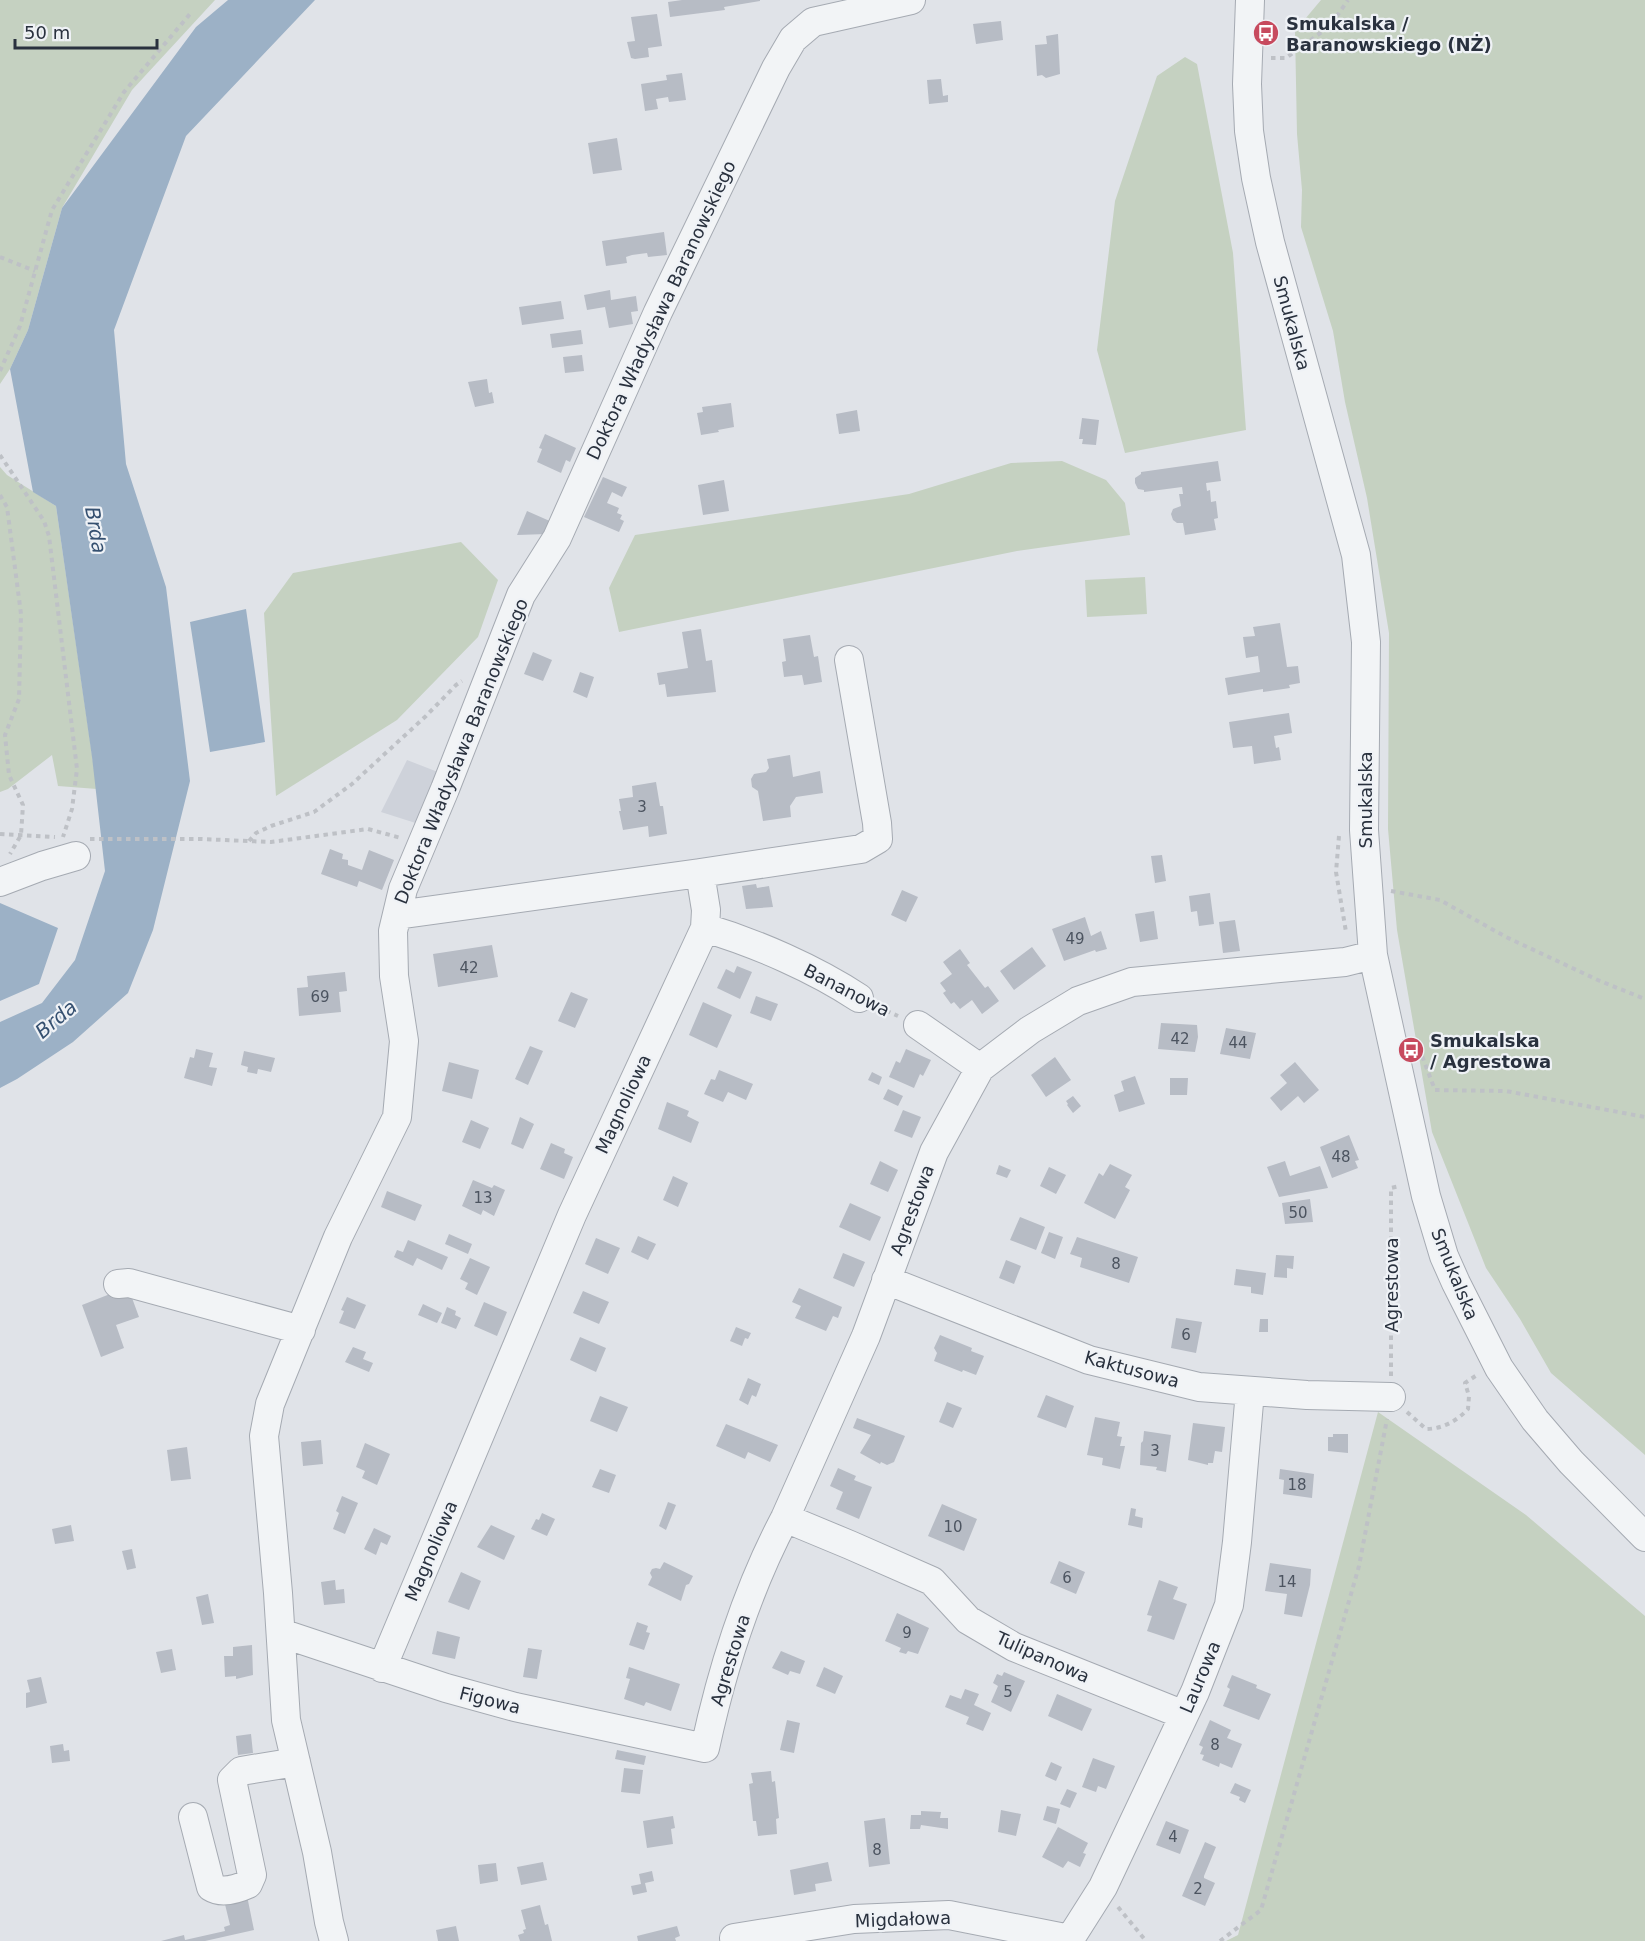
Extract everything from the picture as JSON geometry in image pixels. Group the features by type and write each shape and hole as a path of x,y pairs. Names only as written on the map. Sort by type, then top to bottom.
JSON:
{"street":[{"name":"Doktora Władysława Baranowskiego","path":"334,1941 286,1720 264,1436 270,1404 338,1237 397,1118 404,1041 394,976 393,931 403,889 521,596 557,538 658,312 776,68 793,39 813,22 911,0"},
{"name":"Smukalska","path":"1250,0 1246,58 1249,131 1256,178 1270,242 1356,555 1366,642 1364,830 1373,955 1426,1196 1444,1256 1467,1310 1499,1368 1536,1420 1571,1462 1645,1537"},
{"path":"397,915 861,849 878,839 877,823 849,660"},
{"path":"0,882 42,866 73,844"},
{"name":"Magnoliowa","path":"382,1668 572,1215 705,928 706,910 700,873"},
{"name":"Bananowa","path":"705,928 736,937 819,975 859,998"},
{"name":"Agrestowa","path":"705,1748 736,1631 770,1546 785,1518 866,1336 934,1152 980,1068 1030,1030 1078,1001 1132,982 1345,962 1373,955"},
{"path":"918,1025 980,1068"},
{"name":"Kaktusowa","path":"886,1280 1089,1360 1199,1387 1391,1397"},
{"path":"118,1284 129,1283 301,1330"},
{"name":"Laurowa","path":"1070,1939 1103,1887 1184,1715 1229,1605 1237,1542 1250,1391"},
{"name":"Tulipanowa","path":"785,1518 932,1581 968,1620 1014,1647 1184,1715"},
{"name":"Figowa","path":"281,1633 382,1668 515,1707 705,1748"},
{"path":"193,1817 211,1887 226,1890 238,1889 248,1884 252,1875 232,1780 241,1771 296,1762"},
{"name":"Migdałowa","path":"734,1938 854,1919 949,1915 1070,1939"}],"path":[{"path":"1246,58 1286,58 1330,26 1348,0"},
{"path":"0,371 20,326 52,210 124,92 190,14"},
{"path":"0,257 35,271"},
{"path":"0,455 44,521 49,536 77,769 72,809 73,844 200,839 271,842 368,829 422,843"},
{"path":"0,495 7,507 21,614 19,699 5,735 9,775 23,805 21,835 0,834"},
{"path":"248,842 256,833 314,812 324,805 352,784 456,685 482,669 493,669"},
{"path":"1341,829 1336,872 1347,939"},
{"path":"1367,886 1440,900 1506,938 1645,999"},
{"name":"Bananowa","path":"859,998 918,1025"},
{"path":"1419,1047 1434,1090 1506,1091 1645,1117"},
{"name":"Agrestowa","path":"1391,1397 1391,1188 1406,1184"},
{"path":"1391,1397 1426,1430 1437,1429 1451,1423 1468,1409 1469,1396 1465,1383 1482,1371"},
{"path":"1220,1941 1261,1910 1359,1566 1391,1397"},
{"path":"1103,1887 1146,1941"}],"shaded area":[{"path":"407,760 443,774 425,826 381,812"}],"green space":[{"path":"0,0 215,0 132,90 62,208 28,330 10,369 0,384"},
{"path":"1321,0 1645,0 1645,1455 1551,1373 1520,1319 1486,1268 1432,1132 1397,930 1388,829 1389,633 1367,498 1345,402 1333,331 1301,227 1302,190 1297,134 1295,31"},
{"path":"1185,57 1197,64 1233,253 1246,430 1125,453 1097,350 1115,201 1157,76"},
{"path":"1062,461 1106,480 1125,503 1130,535 1017,551 619,632 609,588 635,535 909,494 1011,463"},
{"path":"0,467 7,475 56,506 97,789 58,786 52,755 8,789 0,792"},
{"path":"461,542 498,580 478,637 397,720 276,796 264,613 293,573"},
{"path":"1145,577 1147,614 1087,617 1085,580"},
{"path":"1378,1412 1526,1515 1645,1616 1645,1941 1226,1941 1238,1935"}],"water":[{"name":"Brda","path":"228,0 315,0 186,136 114,330 126,464 166,587 190,781 153,930 128,993 73,1042 0,1088 0,1022 42,1003 75,960 105,871 92,757 56,506 33,492 10,369 28,330 62,208 196,27"},
{"path":"246,609 265,742 210,752 190,622"},
{"path":"0,903 58,928 39,984 0,1001"}],"building":[{"path":"682,0 760,1 724,7 725,10 670,17 668,2"},
{"path":"657,14 662,46 648,48 649,57 631,58 627,42 635,41 631,17"},
{"path":"1001,21 1003,40 976,44 973,24"},
{"path":"1058,34 1060,74 1046,78 1042,75 1037,76 1035,45 1047,44 1046,36"},
{"path":"682,73 686,100 669,102 668,97 656,99 658,109 645,111 641,84 667,80 666,75"},
{"path":"941,79 943,96 948,95 948,102 929,104 927,80"},
{"path":"617,138 622,170 593,174 588,143"},
{"path":"664,232 667,255 648,257 647,253 632,255 626,257 627,263 606,266 602,241"},
{"path":"610,290 611,300 636,296 638,311 631,312 633,324 609,328 605,307 587,310 584,295"},
{"path":"561,301 564,319 522,325 519,307"},
{"path":"581,330 583,344 552,348 550,334"},
{"path":"582,355 584,371 565,373 563,357"},
{"path":"487,379 489,393 492,392 494,403 475,407 468,382"},
{"path":"731,403 734,427 701,435 697,413 703,412 702,407"},
{"path":"857,410 860,431 839,434 836,414"},
{"path":"1082,418 1099,420 1096,445 1082,444 1083,439 1079,439"},
{"path":"545,434 576,448 570,462 566,460 561,473 537,462 542,449 539,448"},
{"path":"1218,461 1221,481 1206,483 1207,491 1210,490 1211,502 1216,501 1218,518 1214,519 1216,530 1185,535 1183,523 1173,520 1171,514 1173,509 1181,506 1179,494 1183,494 1182,487 1144,492 1138,489 1135,483 1135,478 1141,472"},
{"path":"603,477 627,487 622,497 612,492 607,503 619,508 617,513 622,515 620,519 624,521 619,532 584,517"},
{"path":"724,480 729,511 703,515 698,485"},
{"path":"527,511 552,522 547,534 517,535"},
{"path":"1280,623 1287,667 1298,666 1300,683 1289,685 1290,688 1263,692 1263,689 1228,695 1225,678 1260,672 1258,656 1246,658 1243,637 1255,636 1253,627"},
{"path":"701,629 706,661 712,660 716,692 667,697 665,684 659,685 657,673 688,668 682,632"},
{"path":"810,635 814,657 818,656 822,682 804,685 802,675 784,677 782,662 786,661 783,639"},
{"path":"533,652 552,660 543,681 524,674"},
{"path":"580,672 594,677 587,698 573,692"},
{"path":"1289,713 1292,733 1274,736 1281,760 1254,764 1252,746 1233,748 1229,722"},
{"path":"790,755 793,777 820,771 823,793 796,797 790,806 791,817 763,821 758,791 752,787 751,779 754,774 766,772 769,768 767,759"},
{"path":"656,782 660,806 663,806 667,834 649,837 648,826 623,830 619,799 633,797 632,786"},
{"path":"330,849 343,854 342,859 348,860 348,865 362,870 369,850 394,860 382,890 359,881 357,887 321,874"},
{"path":"1162,855 1166,881 1155,883 1151,856"},
{"path":"756,884 757,888 769,886 773,907 746,909 742,886"},
{"path":"902,890 918,897 906,922 891,915"},
{"path":"1210,893 1214,924 1199,926 1197,911 1191,912 1189,896"},
{"path":"1154,911 1158,939 1140,942 1135,914"},
{"path":"1085,917 1091,936 1101,931 1107,949 1096,952 1095,950 1064,961 1052,929"},
{"path":"1235,920 1240,951 1223,953 1219,922"},
{"path":"492,945 498,977 438,987 433,954"},
{"path":"1032,947 1046,966 1014,990 1000,971"},
{"path":"960,949 970,963 967,965 985,988 988,986 999,1001 982,1014 972,1000 960,1009 954,1002 951,1004 943,993 946,991 940,983 952,974 943,962"},
{"path":"737,966 752,972 740,999 717,988 726,969 734,973"},
{"path":"345,972 347,991 339,992 341,1012 299,1016 297,988 308,987 307,976"},
{"path":"571,992 588,999 575,1028 558,1021"},
{"path":"756,996 778,1004 771,1021 750,1013"},
{"path":"703,1002 732,1015 717,1048 689,1035"},
{"path":"1161,1023 1197,1025 1198,1037 1195,1052 1158,1049"},
{"path":"1226,1028 1256,1033 1250,1059 1220,1054"},
{"path":"530,1046 543,1051 528,1085 515,1079"},
{"path":"196,1049 213,1053 209,1067 217,1068 212,1086 184,1078 190,1057 194,1058"},
{"path":"906,1049 931,1060 923,1076 920,1074 914,1088 889,1077 896,1061 900,1063"},
{"path":"244,1051 275,1058 271,1072 258,1069 257,1074 247,1072 248,1067 241,1065"},
{"path":"1055,1057 1071,1080 1046,1097 1031,1075"},
{"path":"449,1062 479,1070 472,1099 442,1091"},
{"path":"1295,1062 1319,1090 1304,1103 1298,1096 1281,1111 1270,1098 1287,1083 1280,1075"},
{"path":"719,1070 753,1084 746,1100 728,1092 723,1102 704,1094 711,1079 715,1080"},
{"path":"872,1072 882,1077 879,1085 868,1080"},
{"path":"1135,1076 1145,1104 1119,1112 1114,1095 1124,1091 1121,1081"},
{"path":"1170,1078 1188,1078 1187,1095 1170,1095"},
{"path":"888,1089 903,1096 898,1106 883,1099"},
{"path":"1073,1096 1081,1106 1073,1113 1066,1101"},
{"path":"667,1102 689,1111 687,1116 699,1122 691,1143 658,1129"},
{"path":"903,1110 921,1117 912,1138 894,1131"},
{"path":"520,1117 534,1124 523,1149 511,1144"},
{"path":"471,1120 489,1128 480,1149 462,1142"},
{"path":"1349,1135 1359,1160 1355,1161 1358,1168 1332,1178 1320,1147"},
{"path":"551,1143 565,1149 564,1153 573,1157 564,1179 540,1169"},
{"path":"880,1161 898,1170 888,1192 870,1184"},
{"path":"1285,1161 1290,1176 1320,1166 1328,1188 1279,1197 1267,1167"},
{"path":"1110,1164 1132,1175 1125,1187 1130,1190 1115,1219 1084,1203 1099,1173 1103,1176"},
{"path":"999,1165 1011,1170 1007,1178 996,1174"},
{"path":"1049,1167 1066,1175 1056,1194 1040,1186"},
{"path":"673,1176 688,1183 678,1207 663,1200"},
{"path":"473,1180 492,1188 494,1185 505,1190 494,1216 483,1210 481,1215 462,1206"},
{"path":"387,1191 422,1205 415,1221 381,1207"},
{"path":"1310,1199 1313,1222 1285,1224 1282,1203"},
{"path":"850,1203 881,1217 870,1241 839,1227"},
{"path":"1020,1217 1045,1227 1036,1250 1010,1240"},
{"path":"1049,1232 1063,1237 1055,1259 1041,1253"},
{"path":"449,1234 472,1244 468,1254 445,1244"},
{"path":"638,1236 656,1244 648,1260 631,1252"},
{"path":"1077,1237 1138,1257 1129,1283 1080,1267 1082,1258 1070,1254"},
{"path":"596,1238 620,1248 608,1274 585,1264"},
{"path":"408,1240 448,1257 442,1270 417,1258 413,1266 394,1257 397,1250 403,1252"},
{"path":"843,1253 865,1262 854,1287 833,1278"},
{"path":"1276,1255 1294,1256 1293,1269 1287,1268 1287,1278 1274,1277"},
{"path":"470,1258 490,1267 477,1295 465,1289 468,1283 460,1279"},
{"path":"1006,1260 1021,1266 1014,1284 999,1278"},
{"path":"1236,1269 1266,1273 1263,1295 1251,1293 1251,1287 1234,1285"},
{"path":"128,1287 139,1317 116,1325 124,1348 101,1357 82,1305"},
{"path":"799,1288 842,1307 838,1318 833,1316 826,1331 795,1318 801,1306 792,1302"},
{"path":"583,1291 609,1302 599,1324 573,1313"},
{"path":"347,1297 366,1305 355,1329 339,1323 344,1311 341,1310"},
{"path":"484,1302 507,1312 497,1336 474,1326"},
{"path":"423,1304 442,1313 437,1323 418,1315"},
{"path":"447,1307 456,1311 455,1315 461,1318 456,1329 441,1323"},
{"path":"1176,1318 1202,1322 1196,1353 1171,1348"},
{"path":"1260,1319 1268,1319 1268,1332 1259,1332"},
{"path":"736,1327 751,1333 748,1339 745,1338 742,1346 730,1341"},
{"path":"940,1335 972,1348 971,1351 984,1356 976,1375 934,1361 937,1353 934,1348"},
{"path":"580,1337 606,1348 596,1372 570,1360"},
{"path":"353,1347 366,1352 363,1359 373,1363 369,1372 345,1362"},
{"path":"748,1378 761,1384 756,1397 752,1395 748,1405 739,1400"},
{"path":"1046,1395 1074,1406 1066,1428 1037,1417"},
{"path":"600,1396 628,1407 617,1432 590,1421"},
{"path":"947,1402 962,1408 953,1428 939,1422"},
{"path":"1095,1417 1120,1422 1117,1436 1122,1437 1120,1446 1125,1446 1120,1469 1102,1465 1103,1458 1087,1455"},
{"path":"857,1418 905,1436 894,1462 887,1465 881,1462 880,1464 860,1453 871,1435 853,1428"},
{"path":"1193,1423 1225,1427 1222,1452 1215,1451 1213,1463 1208,1463 1208,1465 1188,1460"},
{"path":"726,1424 778,1445 770,1462 748,1452 745,1459 716,1446"},
{"path":"1144,1431 1171,1435 1166,1472 1156,1470 1157,1467 1140,1465"},
{"path":"1333,1434 1348,1434 1348,1453 1328,1451 1328,1437 1333,1437"},
{"path":"321,1440 323,1464 303,1466 301,1442"},
{"path":"365,1443 390,1454 377,1485 362,1478 365,1471 356,1467"},
{"path":"187,1447 191,1479 171,1481 167,1450"},
{"path":"838,1468 856,1476 854,1480 872,1487 859,1519 836,1509 843,1492 830,1486"},
{"path":"600,1469 616,1475 609,1493 592,1487"},
{"path":"1280,1469 1314,1474 1312,1498 1283,1494 1284,1480 1279,1479"},
{"path":"342,1496 358,1503 345,1534 333,1529 339,1513 336,1511"},
{"path":"668,1502 676,1505 666,1530 659,1526"},
{"path":"942,1504 977,1519 964,1551 928,1536"},
{"path":"1131,1508 1136,1509 1135,1516 1143,1518 1142,1528 1128,1525"},
{"path":"542,1513 555,1519 547,1536 531,1529"},
{"path":"71,1525 74,1541 55,1544 52,1529"},
{"path":"491,1525 515,1536 504,1560 477,1547"},
{"path":"374,1528 391,1536 387,1545 381,1542 376,1555 364,1549"},
{"path":"132,1549 136,1568 127,1570 122,1551"},
{"path":"1059,1561 1085,1572 1076,1594 1050,1583"},
{"path":"664,1562 693,1576 686,1585 681,1601 648,1585 652,1577 650,1573 652,1569 660,1569"},
{"path":"1270,1563 1311,1569 1310,1585 1302,1617 1284,1614 1287,1594 1265,1591"},
{"path":"461,1572 481,1581 469,1610 448,1602"},
{"path":"335,1580 336,1590 344,1589 345,1603 324,1605 321,1582"},
{"path":"1159,1580 1178,1587 1173,1599 1187,1604 1174,1640 1147,1631 1152,1616 1147,1615"},
{"path":"208,1594 214,1623 202,1625 196,1597"},
{"path":"897,1613 929,1628 918,1654 908,1651 906,1654 899,1652 901,1648 885,1641"},
{"path":"637,1622 648,1626 646,1632 650,1633 644,1650 629,1645"},
{"path":"437,1631 460,1637 455,1659 432,1654"},
{"path":"252,1645 253,1675 236,1679 236,1676 225,1677 224,1656 233,1656 233,1647"},
{"path":"528,1648 542,1650 537,1679 523,1677"},
{"path":"172,1649 176,1670 161,1673 156,1652"},
{"path":"781,1651 805,1661 800,1674 790,1671 788,1675 772,1668"},
{"path":"629,1667 680,1684 671,1711 646,1702 644,1706 624,1699 630,1679 626,1678"},
{"path":"824,1667 843,1676 835,1694 816,1686"},
{"path":"1004,1672 1025,1681 1011,1712 991,1702 998,1686 993,1683 997,1674 1002,1676"},
{"path":"1232,1675 1257,1685 1256,1688 1271,1694 1259,1720 1223,1706 1230,1689 1227,1687"},
{"path":"41,1677 47,1703 26,1708 26,1693 30,1692 27,1680"},
{"path":"965,1689 979,1694 974,1705 991,1713 983,1731 966,1724 969,1717 945,1707 950,1695 961,1699"},
{"path":"1057,1694 1092,1709 1082,1731 1048,1716"},
{"path":"787,1720 800,1723 794,1753 780,1750"},
{"path":"1210,1720 1231,1730 1227,1738 1242,1744 1232,1768 1220,1763 1219,1767 1202,1760 1204,1755 1200,1754 1203,1747 1199,1745"},
{"path":"251,1734 253,1753 238,1755 236,1736"},
{"path":"63,1744 64,1751 69,1750 70,1761 52,1763 50,1746"},
{"path":"617,1750 646,1756 644,1765 615,1759"},
{"path":"1093,1758 1115,1766 1106,1789 1098,1786 1096,1792 1082,1787"},
{"path":"1051,1762 1062,1767 1056,1781 1045,1776"},
{"path":"624,1768 643,1770 640,1794 621,1792"},
{"path":"771,1771 772,1782 775,1781 779,1818 776,1819 777,1834 758,1836 756,1821 753,1821 749,1784 753,1783 751,1773"},
{"path":"1235,1783 1251,1790 1245,1803 1239,1800 1240,1797 1230,1793"},
{"path":"1067,1789 1077,1793 1070,1808 1060,1804"},
{"path":"1047,1806 1060,1809 1056,1824 1043,1820"},
{"path":"1001,1810 1021,1814 1016,1836 998,1832"},
{"path":"921,1811 941,1812 940,1818 948,1818 948,1829 921,1825 920,1829 910,1829 911,1815 921,1815"},
{"path":"673,1816 675,1828 671,1829 673,1844 647,1848 643,1821"},
{"path":"885,1818 890,1864 869,1867 864,1821"},
{"path":"1166,1821 1189,1830 1180,1854 1156,1845"},
{"path":"1058,1827 1088,1843 1080,1867 1068,1861 1063,1868 1042,1857"},
{"path":"1205,1842 1216,1847 1204,1876 1215,1883 1205,1906 1182,1896"},
{"path":"543,1862 547,1880 521,1885 517,1867"},
{"path":"828,1862 832,1881 815,1884 816,1891 794,1895 790,1870"},
{"path":"496,1863 498,1881 480,1884 478,1865"},
{"path":"652,1871 654,1881 645,1883 647,1892 633,1895 631,1886 641,1884 639,1874"},
{"path":"246,1891 254,1930 205,1941 161,1941 184,1935 185,1940 225,1931 224,1927 230,1925 223,1896"},
{"path":"540,1905 552,1941 520,1941 518,1935 524,1933 523,1930 526,1929 521,1910"},
{"path":"456,1926 459,1941 438,1941 436,1930"},
{"path":"677,1926 680,1936 675,1938 676,1941 638,1941 637,1936"}],"place":[{"name":"Smukalska / Baranowskiego (NŻ)","path":"1266,33"},
{"name":"Smukalska / Agrestowa","path":"1411,1050"}]}
